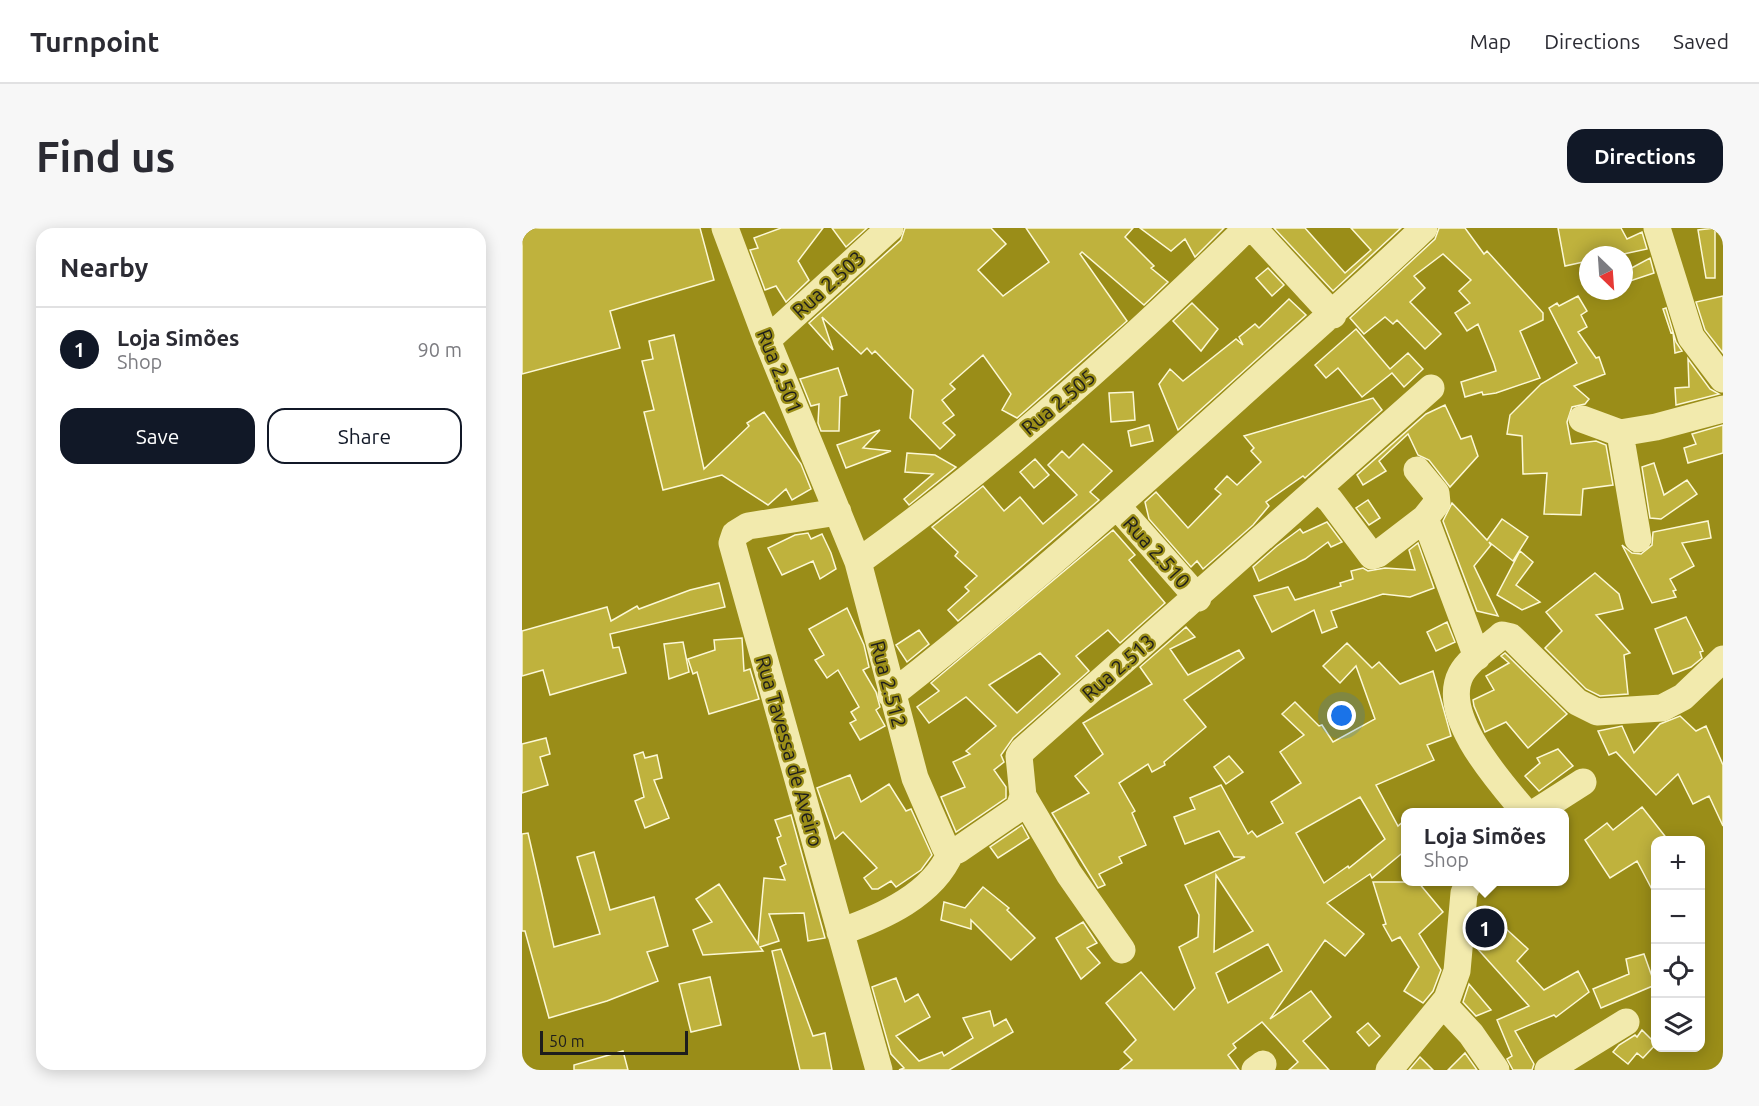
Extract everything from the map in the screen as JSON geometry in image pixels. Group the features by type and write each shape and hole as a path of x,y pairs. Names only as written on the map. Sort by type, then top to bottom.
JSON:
{"street":[{"name":"Rua 2.501","path":"725,228 767,339 838,512"},
{"name":"Rua 2.503","path":"767,339 890,228"},
{"name":"Rua 2.505","path":"858,562 934,507 1117,352 1159,315 1247,228"},
{"path":"1253,228 1333,315"},
{"path":"891,695 985,622 1290,350 1333,315 1424,228"},
{"path":"1657,228 1691,337 1723,380"},
{"name":"Rua 2.513","path":"1023,796 1019,756 1023,750 1198,598 1431,388"},
{"path":"1582,419 1620,433 1656,427 1723,409"},
{"path":"1620,433 1638,539"},
{"path":"1317,489 1330,500 1372,556 1378,554 1425,518 1438,498 1417,470"},
{"name":"Rua 2.510","path":"1117,506 1198,598"},
{"name":"Rua 2.512","path":"838,512 858,562 891,695 915,778 945,848 951,852"},
{"name":"Rua Tavessa de Aveiro","path":"838,512 748,526 735,534 732,543 879,1070"},
{"path":"1425,518 1477,657"},
{"path":"1521,808 1481,759 1469,737 1458,702 1457,684 1462,672 1502,635 1508,635 1577,702 1597,712 1662,708 1683,697 1723,659"},
{"path":"1544,808 1583,782"},
{"path":"840,932 897,907 930,884 944,868 951,852 958,850 1019,808 1023,796"},
{"path":"1023,796 1069,874 1122,950"},
{"path":"1389,1070 1443,1004 1457,971 1464,893 1467,886"},
{"path":"1443,1004 1471,1034 1496,1070"},
{"path":"1548,1070 1626,1022"}],"building":[{"path":"522,228 700,228 714,280 610,311 620,348 522,374"},
{"path":"781,228 823,228 798,261 809,280 786,302 776,286 765,290 750,250 758,248 754,238"},
{"path":"832,228 867,228 846,247"},
{"path":"905,228 991,228 1006,244 978,270 1003,296 1049,262 1026,228 1133,228 1125,237 1154,266 1151,268 1168,282 1144,305 1082,252 1080,254 1127,321 1017,418 1002,410 1011,394 983,355 950,384 955,389 942,400 954,415 943,423 955,435 940,449 910,418 913,390 875,351 872,354 867,348 861,354 822,317 833,350 809,323 901,240"},
{"path":"1140,228 1224,228 1195,257 1185,239 1171,251"},
{"path":"1274,228 1305,228 1345,273 1371,250 1351,228 1401,228 1333,291"},
{"path":"1439,228 1465,228 1484,254 1487,251 1543,313 1543,320 1520,331 1540,378 1496,393 1483,395 1482,392 1465,397 1461,382 1496,371 1478,324 1467,331 1455,313 1470,303 1459,291 1471,280 1443,254 1414,276 1425,288 1410,302 1441,334 1425,349 1397,320 1393,324 1385,317 1364,334 1350,318 1435,239"},
{"path":"1558,228 1621,228 1627,239 1642,232 1647,249 1633,252 1633,246 1579,246 1579,263 1565,266"},
{"path":"1715,228 1715,278 1706,278 1698,230"},
{"path":"1650,258 1654,273 1633,280 1633,267"},
{"path":"1268,268 1284,285 1272,296 1256,278"},
{"path":"1578,296 1587,311 1581,315 1587,327 1578,332 1596,358 1599,357 1605,374 1574,386 1589,399 1585,404 1572,407 1567,422 1571,444 1596,441 1606,445 1613,485 1583,489 1581,515 1544,514 1547,473 1523,474 1522,436 1507,434 1510,415 1541,384 1577,363 1549,308 1557,303 1559,306"},
{"path":"1723,296 1723,353 1705,330 1696,302"},
{"path":"1289,299 1306,315 1178,430 1159,384 1170,369 1183,381 1236,339 1243,345 1239,337 1255,324 1259,328"},
{"path":"1192,303 1218,329 1201,351 1173,321"},
{"path":"1666,308 1676,342 1682,351 1675,353 1673,332 1671,333 1663,309"},
{"path":"1356,329 1390,369 1408,353 1423,369 1404,387 1392,373 1362,397 1338,368 1326,378 1315,365"},
{"path":"674,335 704,469 749,426 747,423 764,412 801,464 811,489 792,500 786,489 768,505 722,475 663,490 644,412 654,410 642,361 653,359 649,341"},
{"path":"1688,359 1710,389 1719,394 1676,405 1675,388 1689,387"},
{"path":"838,368 847,395 840,397 839,431 821,431 818,423 819,404 811,406 800,379"},
{"path":"1133,392 1135,420 1111,422 1109,393"},
{"path":"1373,398 1382,410 1305,478 1303,476 1266,502 1269,506 1253,525 1203,569 1197,561 1191,567 1149,519 1145,502 1156,492 1188,528 1221,494 1215,489 1227,476 1237,485 1261,462 1251,451 1254,448 1244,436"},
{"path":"1445,405 1461,439 1471,436 1478,456 1450,487 1429,460 1418,455 1408,434 1379,461 1386,471 1363,485 1357,475 1426,414"},
{"path":"1149,425 1153,441 1131,446 1128,431"},
{"path":"1723,425 1723,453 1688,463 1684,448 1696,444 1692,434"},
{"path":"880,430 863,448 891,451 846,468 837,445"},
{"path":"1083,444 1112,471 1090,492 1099,500 958,621 948,610 969,591 965,587 977,576 955,556 958,552 932,527 983,486 1004,511 1020,497 1043,524 1077,495 1048,465 1062,451 1069,458"},
{"path":"907,453 935,455 956,467 909,505 904,499 933,474 905,472"},
{"path":"1035,459 1049,475 1034,488 1020,472"},
{"path":"1654,463 1664,495 1687,480 1697,494 1661,519 1650,518 1642,467"},
{"path":"1368,500 1380,518 1369,525 1356,508"},
{"path":"1452,503 1487,540 1502,519 1528,537 1513,561 1489,542 1491,545 1474,566 1498,616 1477,611 1443,521"},
{"path":"1708,521 1711,538 1682,543 1694,566 1670,579 1676,590 1673,591 1676,597 1652,603 1622,545 1632,553 1641,554 1652,545 1653,532"},
{"path":"1327,522 1342,542 1331,547 1328,542 1305,559 1259,581 1253,567 1277,546 1300,529 1303,533"},
{"path":"1113,530 1135,555 1129,560 1165,603 1120,643 1108,630 1076,656 1089,671 1013,738 1001,755 1004,762 994,770 1006,787 1006,798 956,832 941,797 965,787 953,762 970,754 966,751 996,726 966,697 929,723 917,707 939,691 931,683","holes":["1040,653 1060,674 1017,713 989,685"]},
{"path":"808,533 811,539 822,534 836,569 820,579 813,561 782,575 768,548 795,535"},
{"path":"1418,543 1434,588 1410,597 1383,594 1331,611 1337,627 1322,633 1314,610 1272,632 1254,596 1288,587 1295,600 1341,586 1340,583 1353,579 1351,571 1363,568 1368,571 1385,568 1415,570 1409,550"},
{"path":"1520,551 1533,562 1516,585 1540,602 1522,610 1497,595"},
{"path":"1595,573 1619,594 1623,609 1596,615 1630,653 1624,655 1628,694 1600,696 1586,689 1545,648 1562,631 1546,612"},
{"path":"719,583 725,607 610,634 613,648 619,647 626,673 550,695 543,670 522,676 522,631 607,607 611,621 637,606 639,609 690,590"},
{"path":"847,608 864,645 869,667 863,670 876,692 880,707 876,710 885,726 860,740 850,723 856,720 851,712 859,707 838,670 827,678 815,660 824,655 809,629"},
{"path":"1686,617 1703,651 1700,652 1702,658 1691,667 1673,674 1655,629"},
{"path":"1447,622 1455,642 1436,651 1427,632"},
{"path":"1186,627 1195,637 1170,649 1188,675 1239,650 1244,658 1184,700 1206,727 1164,762 1165,765 1152,772 1148,764 1119,783 1135,811 1132,813 1146,845 1119,857 1122,863 1099,874 1105,885 1098,888 1052,813 1089,793 1075,776 1103,754 1083,723 1152,684 1140,667"},
{"path":"919,630 929,644 907,662 896,645"},
{"path":"742,638 744,671 750,669 759,699 709,714 697,672 693,674 688,659 715,650 714,640"},
{"path":"683,642 689,672 669,679 664,644"},
{"path":"1347,643 1372,668 1379,662 1400,684 1433,671 1451,736 1427,745 1434,760 1376,785 1398,826 1401,823 1401,854 1372,878 1370,874 1327,903 1364,934 1345,956 1325,940 1270,1019 1311,991 1331,1017 1303,1041 1329,1070 1289,1070 1298,1062 1262,1022 1233,1044 1236,1048 1228,1055 1239,1070 1120,1070 1132,1060 1124,1052 1136,1040 1106,1003 1141,972 1174,1010 1195,988 1179,947 1198,937 1199,915 1185,885 1245,857 1234,857 1219,831 1185,844 1174,817 1195,809 1190,798 1221,785 1248,834 1252,831 1257,837 1283,823 1271,802 1301,783 1280,752 1304,735 1282,714 1295,702 1319,726 1322,725 1333,742 1375,719 1356,666 1340,683 1323,666","holes":["1360,797 1385,839 1349,868 1348,866 1324,883 1296,833","1216,875 1253,931 1214,952","1268,944 1282,971 1228,1003 1216,973"]},
{"path":"1505,653 1567,714 1528,748 1506,722 1485,732 1474,706 1473,700 1494,690 1486,676 1509,663 1501,656"},
{"path":"1680,716 1696,731 1706,726 1723,765 1723,826 1709,796 1693,804 1678,774 1656,795 1616,752 1609,755 1598,731 1622,726 1634,753 1660,724"},
{"path":"546,738 550,754 540,757 548,785 522,793 522,744"},
{"path":"1558,749 1573,766 1539,791 1525,776 1540,763 1537,758"},
{"path":"643,752 645,758 657,755 662,778 654,780 669,818 645,828 635,801 644,797 634,755"},
{"path":"1229,756 1243,772 1226,784 1214,767"},
{"path":"850,775 861,802 889,784 906,811 911,809 932,855 921,870 896,887 891,881 878,889 872,889 864,878 877,868 843,832 835,839 817,788"},
{"path":"1642,807 1665,836 1651,836 1651,888 1637,861 1610,878 1585,840 1607,823 1613,830"},
{"path":"791,815 825,938 808,941 804,913 769,914 779,941 760,947 763,951 703,955 693,930 712,922 696,899 719,884 758,944 764,878 785,880 780,867 786,864 777,838 781,836 775,820"},
{"path":"1022,825 1029,838 998,858 990,847"},
{"path":"528,833 554,947 600,934 577,857 594,852 610,910 654,897 668,946 647,952 658,981 607,1001 549,1018 525,931 522,931 522,834"},
{"path":"1373,882 1401,882 1401,886 1421,886 1443,912 1419,934 1441,970 1433,991 1423,1003 1404,991 1419,967 1400,937 1392,941 1383,925 1386,924"},
{"path":"983,887 1009,908 1007,910 1035,938 1011,960 971,920 971,929 941,920 944,902 965,908"},
{"path":"1490,914 1528,949 1517,961 1544,990 1578,971 1589,992 1556,1017 1554,1015 1515,1031 1534,1064 1532,1070 1513,1070 1507,1059 1512,1056 1497,1020 1529,1006 1475,946 1477,928"},
{"path":"1083,922 1097,943 1087,948 1100,963 1081,979 1056,938"},
{"path":"781,949 813,1036 825,1033 832,1070 800,1070 772,951"},
{"path":"1644,954 1651,974 1651,987 1601,1008 1593,989 1629,974 1626,959"},
{"path":"710,977 721,1025 691,1032 679,984"},
{"path":"896,978 905,1002 918,994 930,1017 896,1036 919,1061 942,1052 944,1056 973,1038 963,1018 990,1011 994,1026 1006,1019 1013,1032 949,1070 899,1070 904,1068 891,1054 872,987"},
{"path":"1469,984 1491,1010 1476,1016 1463,1002"},
{"path":"1368,1023 1380,1036 1369,1046 1357,1032"},
{"path":"1642,1030 1651,1039 1651,1049 1643,1058 1637,1053 1628,1064 1613,1052 1619,1045 1635,1035 1637,1037"},
{"path":"623,1051 628,1070 574,1070 574,1065"},
{"path":"1465,1053 1477,1070 1448,1070"},
{"path":"1420,1057 1433,1070 1409,1070"}],"place":[{"name":"Loja Simões","path":"1485,928"}]}
